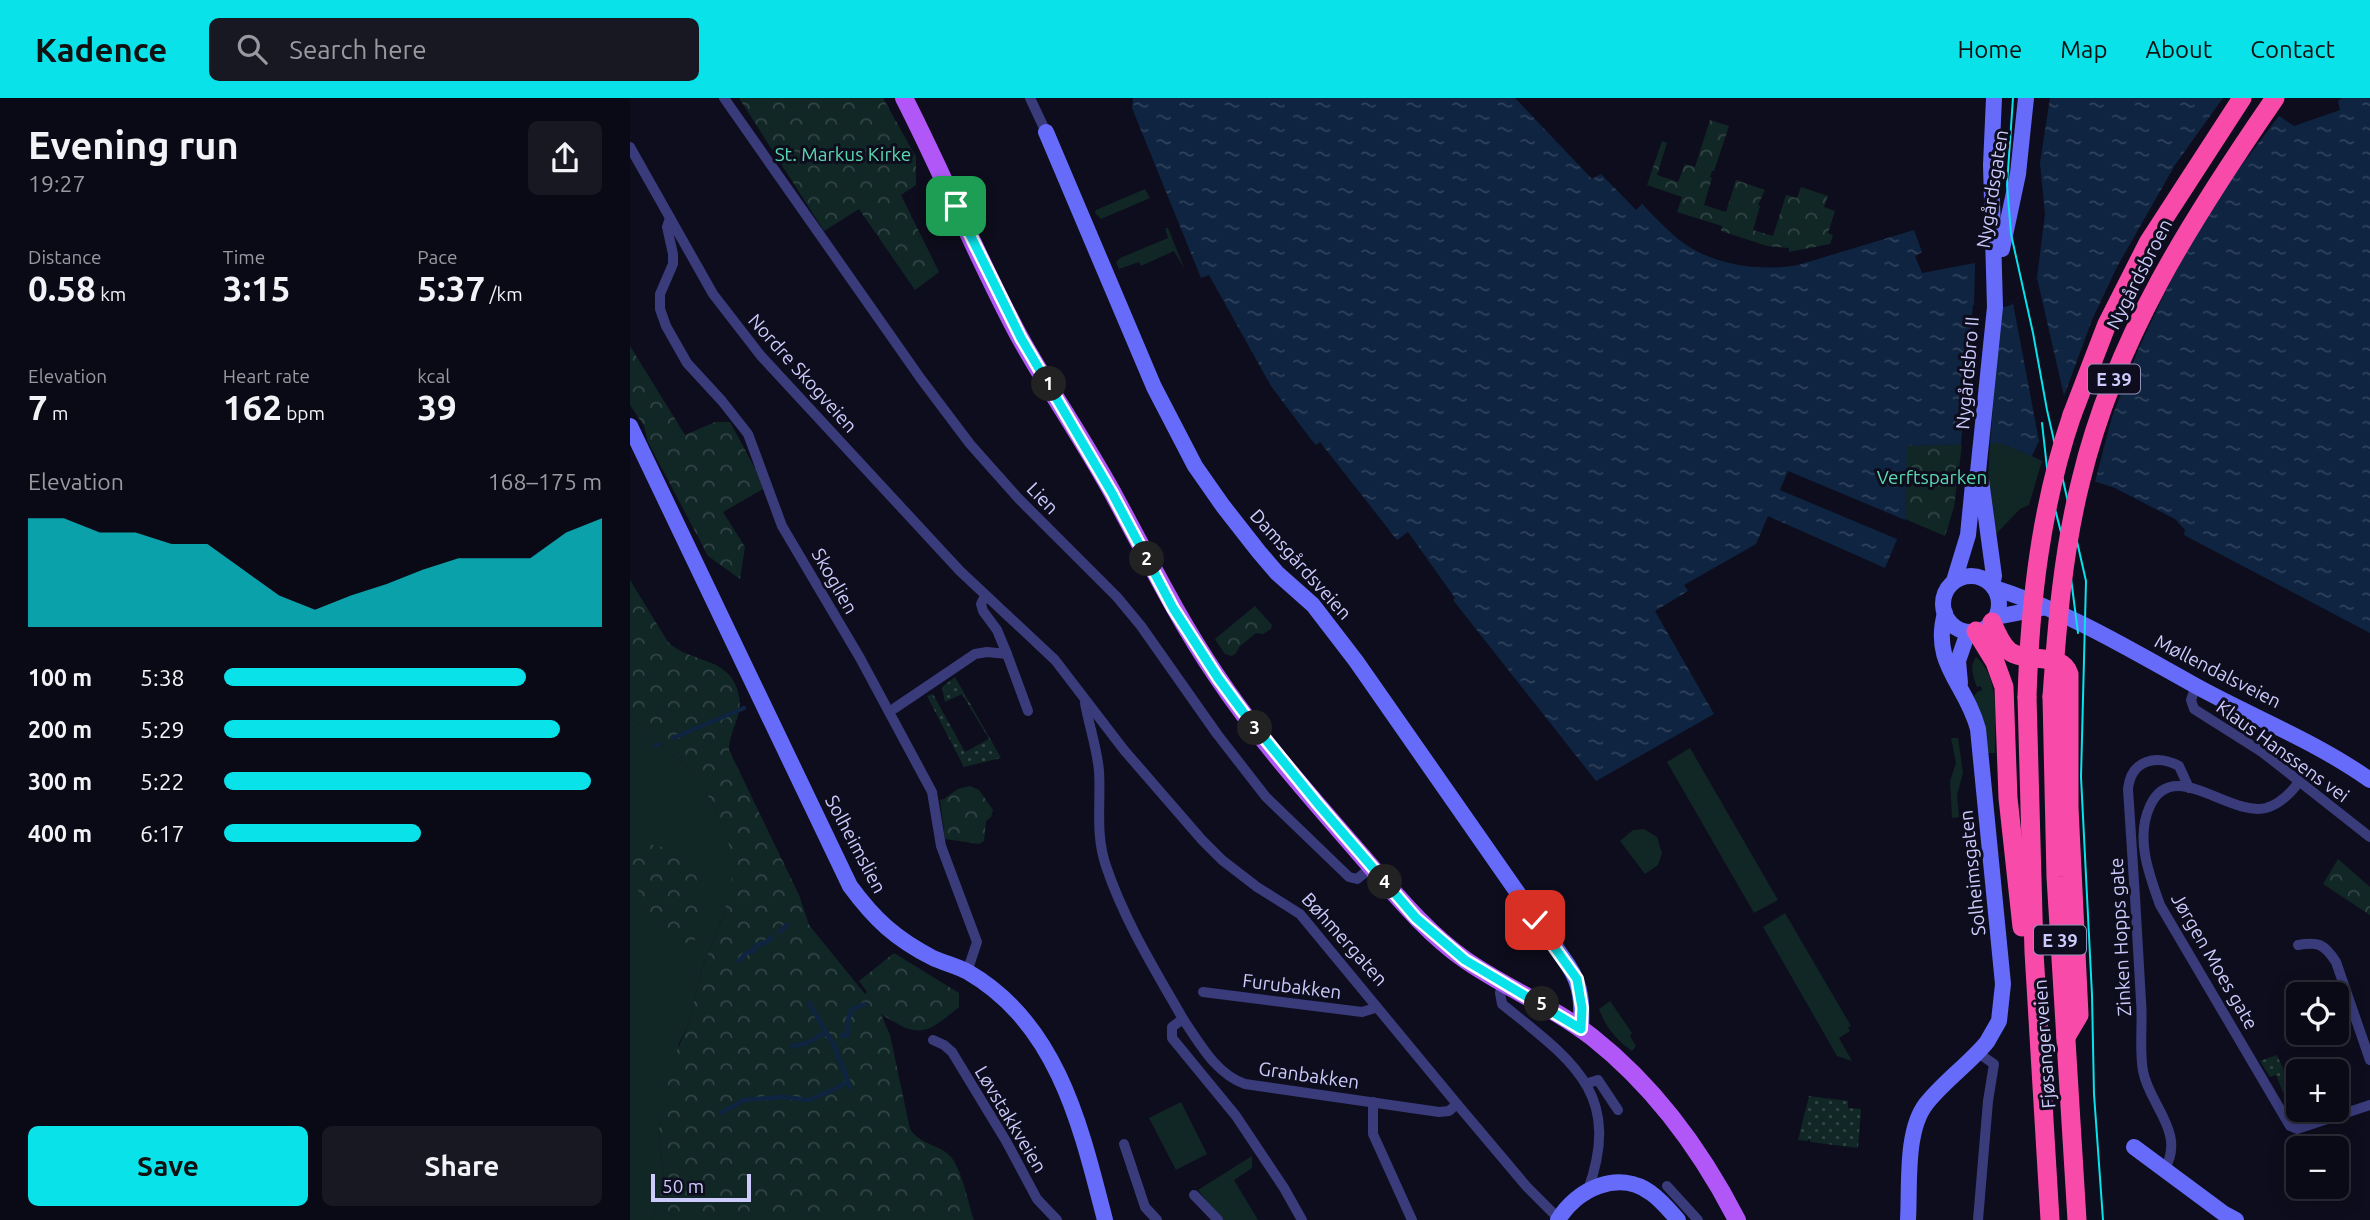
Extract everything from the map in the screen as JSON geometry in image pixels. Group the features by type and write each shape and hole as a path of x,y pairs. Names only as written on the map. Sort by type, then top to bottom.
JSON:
{"highway":[{"name":"Nygårdsbroen","path":"2027,697 2029,638 2039,550 2055,474 2084,380 2107,324 2148,243 2242,98"},
{"name":"Nygårdsbroen","path":"2052,697 2066,552 2081,481 2109,390 2130,338 2171,258 2220,177 2274,98"},
{"name":"E 39","path":"1983,625 2014,654 2027,659 2060,663 2066,667 2068,674 2069,808 2079,1015 2066,1037"},
{"name":"E 39","path":"1983,625 2004,687 2008,798 2023,938 2034,951"},
{"path":"2004,687 2014,670 2027,659"},
{"name":"Fjøsangerveien","path":"2027,697 2034,951 2050,1220"},
{"name":"Fjøsangerveien","path":"2052,697 2056,877 2077,1220"}],"main road":[{"path":"904,98 975,249 1021,338 1112,493 1193,640 1218,678 1270,747 1416,918 1465,960 1581,1029 1630,1070 1700,1155 1737,1220"}],"street":[{"name":"Lien","path":"724,98 921,379 970,444 1018,498 1117,597 1266,797 1349,877 1357,879 1372,867"},
{"name":"Damsgårdsveien","path":"1030,98 1154,387 1195,466 1259,552 1277,573 1313,605 1356,661 1573,972 1581,996 1581,1029"},
{"name":"Nygårdsgaten","path":"1994,98 1991,165 1995,307"},
{"name":"Nygårdsgaten","path":"1995,285 2000,273 2004,236 2018,174 2026,98"},
{"name":"Nordre Skogveien","path":"630,147 713,294 761,356 985,596 1055,660 1085,701"},
{"name":"Skoglien","path":"670,218 667,227 673,264 660,294 660,309 666,326 687,363 748,434 782,526 860,658 928,783 941,846 977,942 967,972"},
{"name":"Nygårdsbro II","path":"1979,471 1995,307"},
{"name":"Solheimslien","path":"630,426 850,886 872,916 901,940 967,972 1000,995 1041,1040 1055,1064 1076,1118 1105,1220"},
{"path":"1979,471 1973,484 1968,535 1954,581 1944,597 1945,613 1954,626 1983,625 2043,608"},
{"path":"1979,471 1994,576 1993,587 1999,602 1983,625"},
{"path":"1954,581 1965,576 1977,576 1993,587"},
{"name":"Møllendalsveien","path":"1993,587 2073,620 2196,686 2298,735 2336,756 2370,780"},
{"name":"Nordre Skogveien","path":"985,596 981,604 983,611 997,630 1028,711"},
{"name":"Solheimsgaten","path":"1908,1220 1913,1138 1918,1116 1935,1093 1978,1053 1994,1032 2003,984 1978,729 1960,685 1948,668 1943,651 1940,633 1945,613"},
{"name":"Solheimsgaten","path":"1960,685 1958,661 1983,625"},
{"path":"895,708 975,654 1007,654"},
{"name":"Klaus Hanssens vei","path":"2196,686 2191,700 2194,709 2262,752 2370,837"},
{"name":"Bøhmergaten","path":"1085,701 1124,750 1222,860 1257,887 1300,914 1527,1187 1558,1219"},
{"name":"Granbakken","path":"1085,701 1098,765 1098,826 1106,866 1138,940 1183,1019 1216,1065 1235,1081 1254,1086 1439,1112 1449,1111 1457,1104"},
{"name":"Zinken Hopps gate","path":"2164,1170 2170,1160 2172,1143 2167,1125 2143,1072 2143,1026 2128,789 2131,774 2144,761 2153,759 2167,760 2179,765 2189,788"},
{"path":"2189,788 2239,805 2264,808 2289,795 2299,782"},
{"name":"Jørgen Moes gate","path":"2189,788 2178,785 2163,788 2153,800 2144,820 2149,874 2160,905 2290,1126 2297,1129 2370,1105"},
{"path":"2298,945 2312,942 2330,952 2336,962 2370,1060"},
{"path":"1502,981 1502,1004 1565,1058 1588,1083 1600,1127 1597,1164 1588,1190"},
{"name":"Furubakken","path":"1203,992 1362,1013 1376,1008"},
{"path":"1183,1019 1172,1027 1172,1038 1248,1132 1302,1220"},
{"name":"Løvstakkveien","path":"933,1040 952,1052 1001,1132 1037,1199 1057,1220"},
{"path":"1978,1053 1994,1064 1988,1101 1978,1220"},
{"path":"1588,1083 1598,1080 1618,1110"},
{"path":"1373,1102 1373,1134 1412,1220"},
{"path":"1124,1144 1145,1207 1157,1220"},
{"path":"2134,1147 2236,1220"},
{"path":"1558,1219 1573,1200 1588,1190 1611,1183 1626,1183 1651,1193 1678,1220"},
{"path":"1667,1186 1698,1220"},
{"path":"1194,1195 1218,1220"}],"green space":[{"name":"St. Markus Kirke","path":"739,98 883,98 916,157 916,185 901,195 939,272 915,290 859,209 824,231"},
{"path":"1710,120 1729,126 1710,177 1712,178 1704,205 1726,212 1736,180 1765,190 1758,205 1760,206 1753,230 1773,236 1786,195 1797,198 1801,187 1828,196 1824,207 1835,211 1828,233 1833,235 1830,244 1789,252 1789,248 1767,246 1721,231 1722,226 1677,212 1682,197 1647,185 1662,141 1667,143 1657,175 1678,182 1685,164 1695,167"},
{"path":"1145,189 1150,198 1101,219 1095,213 1096,210"},
{"path":"1165,228 1168,228 1185,270 1174,251 1141,266 1139,262 1119,269 1116,262 1120,258 1168,238"},
{"path":"630,346 685,435 715,422 730,422 758,474 763,489 723,512 745,547 740,579 708,556 648,442 644,426 630,405"},
{"path":"1990,443 2001,443 2042,461 2029,505 2020,509 1993,534 1987,492"},
{"name":"Verftsparken","path":"1962,444 1954,507 1945,536 1905,519 1906,446"},
{"path":"630,580 668,642 677,649 720,667 735,683 740,703 729,750 799,895 809,925 865,994 867,992 859,981 894,953 959,993 959,1007 929,1028 913,1030 881,1014 890,1035 910,1129 919,1138 951,1157 962,1178 974,1220 651,1220 664,1180 659,1129 671,1063 688,1026 702,969 724,914 735,862 717,812 705,790 685,766 630,716"},
{"path":"1255,606 1272,625 1271,629 1263,634 1256,633 1232,656 1225,654 1215,639"},
{"path":"1976,657 1990,676 1993,689 1996,715 1995,753 1988,753 1982,716 1974,696 1982,690 1981,686 1977,687 1972,672"},
{"path":"955,677 1001,758 964,767 927,696 933,694 965,752 989,739 962,694 945,702 942,687"},
{"path":"630,716 685,766 705,790 717,812 736,862 724,914 702,969 688,1026 679,1043 659,1129 664,1180 651,1220 630,1220"},
{"path":"1951,738 1958,738 1963,773 1957,795 1959,817 1952,818 1950,781 1956,763"},
{"path":"1690,748 1778,900 1754,913 1667,762"},
{"path":"970,786 979,790 993,810 986,821 984,841 979,844 945,839 940,800 958,789"},
{"path":"1644,829 1657,837 1662,853 1658,865 1645,874 1620,841 1633,830"},
{"path":"630,836 656,846 694,852 701,920 694,942 678,944 653,928 630,869"},
{"path":"2338,859 2370,887 2370,915 2323,884"},
{"path":"1785,913 1851,1026 1848,1027 1850,1031 1839,1038 1852,1061 1837,1056 1763,927"},
{"path":"1610,1001 1632,1033 1630,1036 1636,1046 1632,1051 1612,1033 1599,1009"},
{"path":"2277,1055 2286,1075 2286,1099 2276,1075 2270,1077 2260,1061"},
{"path":"1809,1096 1848,1101 1848,1108 1861,1109 1858,1148 1810,1142 1810,1138 1807,1141 1798,1140"},
{"path":"1181,1102 1207,1154 1176,1170 1149,1118"},
{"path":"1252,1156 1252,1168 1234,1180 1258,1220 1221,1220 1198,1190"}],"water":[{"path":"1133,98 1515,98 1592,179 1601,174 1636,210 1642,204 1678,239 1705,255 1751,267 1783,267 1798,265 1914,230 1922,252 1915,256 1922,273 1975,263 1974,305 2001,308 2011,305 2037,278 2045,214 2040,163 2050,98 2252,98 2294,126 2340,110 2338,101 2342,98 2370,98 2370,633 2184,535 2185,530 2175,519 2115,488 2071,474 2001,443 1907,446 1905,520 1885,568 1768,516 1756,544 1684,585 1688,591 1655,611 1714,714 1596,781 1453,600 1455,598 1408,532 1397,540 1320,442 1316,445 1310,438 1271,386 1209,275 1201,278 1132,108"}],"pier":[{"path":"2223,98 2259,98 2281,113 2228,183 2200,226 2168,286 2138,350 2112,417 2094,485 2043,465 2044,462 2032,456 2039,441 2013,303 2037,278 2064,396 2092,320 2117,267 2175,165"},
{"path":"1973,305 2001,308 1990,443 1961,445"},
{"path":"1788,471 1905,520 1897,539 1780,490"}],"waterway":[{"path":"673,738 744,708"},
{"path":"655,746 660,744"},
{"path":"779,932 787,925"},
{"path":"739,961 746,953 754,951 756,945 765,943 772,937"},
{"path":"809,1003 835,1047 850,1087"},
{"path":"841,1035 848,1036 848,1019 852,1009 865,1004"},
{"path":"792,1046 805,1044 826,1032"},
{"path":"721,1113 744,1100 782,1097 809,1100 847,1082"}],"tram line":[{"path":"2013,98 2007,185 2011,234 2086,581 2081,777 2094,1094 2103,1220"},
{"path":"2042,423 2049,486 2069,563 2078,633"}],"route":[{"path":"956,206 1021,338 1088,450 1173,608 1243,712 1416,918 1465,960 1581,1029 1582,1008 1577,979 1535,920"}]}
